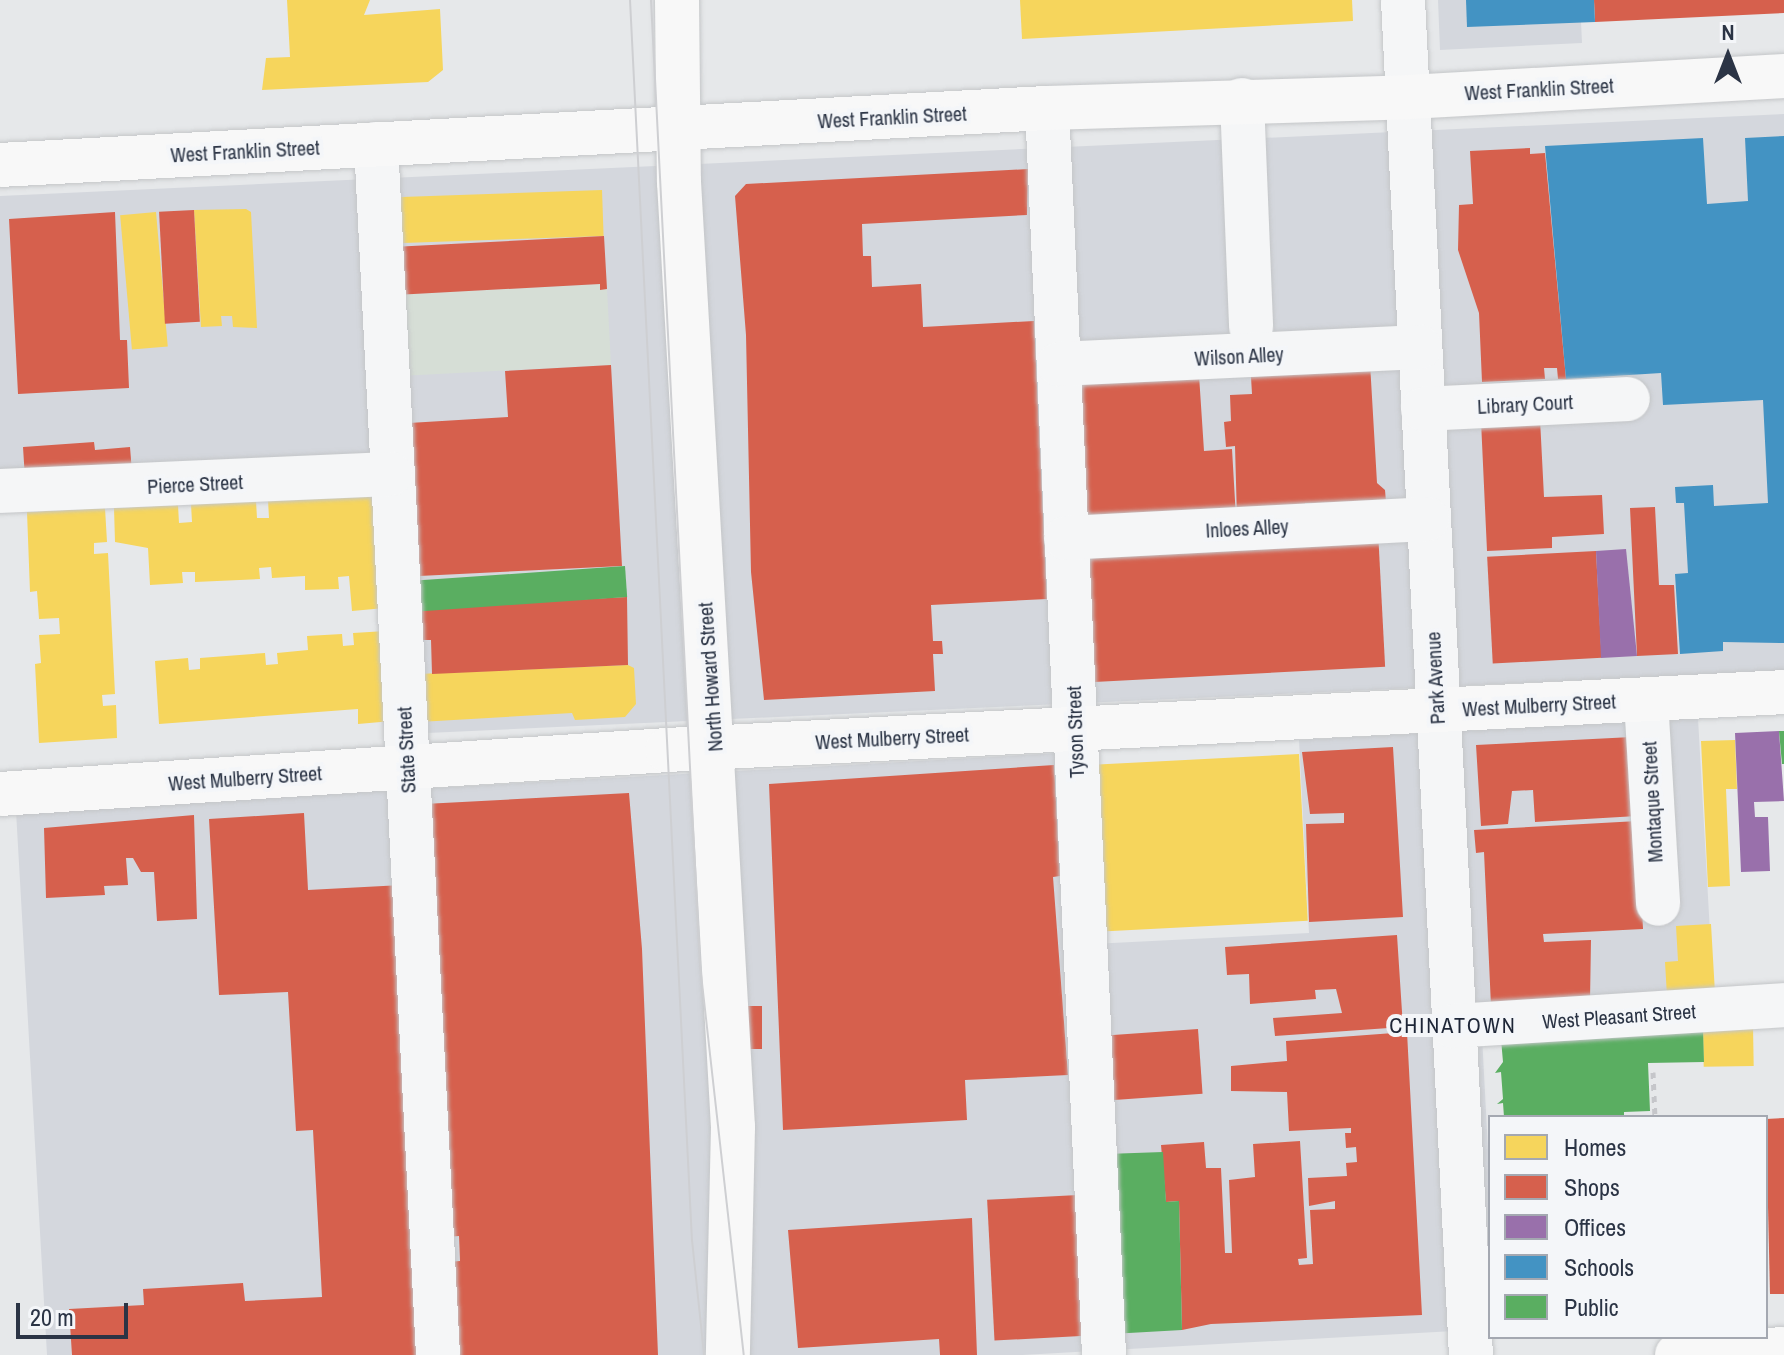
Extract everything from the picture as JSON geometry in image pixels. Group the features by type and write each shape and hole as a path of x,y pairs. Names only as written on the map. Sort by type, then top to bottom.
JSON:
{"main road":[{"name":"North Howard Street","path":"677,0 681,128 679,182 714,748 734,1140 728,1355"},
{"name":"West Franklin Street","path":"0,165 1047,108 1409,97 1784,76"},
{"name":"West Mulberry Street","path":"0,794 714,748 1784,692"},
{"path":"1677,1355 1784,1349"}],"street":[{"name":"Park Avenue","path":"1403,0 1471,1355"},
{"path":"1242,100 1251,327"},
{"name":"Tyson Street","path":"1047,108 1104,1355"},
{"name":"State Street","path":"376,144 438,1355"},
{"name":"Wilson Alley","path":"1059,364 1420,347"},
{"name":"Library Court","path":"1423,409 1628,399"},
{"name":"Pierce Street","path":"0,491 391,474"},
{"name":"Inloes Alley","path":"1066,538 1428,519"},
{"name":"Montaque Street","path":"1646,700 1658,904"},
{"name":"West Pleasant Street","path":"1453,1026 1784,1005"}],"path":[{"path":"1653,1072 1655,1115"}],"shaded area":[{"path":"1438,0 1580,0 1582,43 1440,50"},
{"path":"1784,114 1784,671 405,734 393,470 0,478 0,196"},
{"path":"600,284 600,290 607,289 611,365 400,376 395,295"},
{"path":"1698,718 1714,1004 1481,1017 1488,1149 1488,1329 1022,1355 47,1355 16,811 1081,752 1092,944 1309,933 1299,740"}],"building: Homes":[{"path":"287,0 370,0 364,15 440,9 443,70 428,82 262,90 266,58 290,57"},
{"path":"1020,0 1352,0 1353,21 1022,39"},
{"path":"602,190 604,236 389,243 387,198"},
{"path":"246,209 251,212 257,328 233,327 232,316 221,316 222,326 201,327 194,210"},
{"path":"156,212 168,346 132,350 120,215"},
{"path":"378,495 385,608 352,611 349,576 338,577 339,589 305,590 305,576 272,578 271,567 259,568 260,579 195,582 195,572 182,572 183,583 150,585 148,548 115,542 114,508 178,505 179,523 192,522 191,504 256,501 257,518 269,518 268,500"},
{"path":"105,508 107,542 94,543 94,554 108,553 115,694 102,695 103,706 116,705 117,738 39,743 35,664 41,663 39,635 60,634 59,618 39,619 37,591 30,592 27,512"},
{"path":"386,631 392,721 358,724 358,709 159,724 155,661 188,658 189,670 200,669 200,658 265,653 266,665 278,664 277,653 308,650 307,636 342,634 343,646 354,645 353,633"},
{"path":"628,665 634,668 636,704 625,717 575,720 572,713 419,722 418,674"},
{"path":"1735,740 1737,789 1726,789 1730,886 1708,887 1701,741"},
{"path":"1299,754 1308,921 1102,932 1093,765"},
{"path":"1711,924 1715,993 1667,996 1665,962 1678,961 1676,926"},
{"path":"1753,1026 1754,1066 1704,1067 1703,1027"}],"building: Shops":[{"path":"1594,0 1784,0 1784,13 1595,22"},
{"path":"1530,148 1530,154 1545,153 1566,379 1558,379 1557,368 1544,368 1545,379 1482,382 1479,313 1458,250 1459,205 1473,204 1470,151"},
{"path":"1028,169 1027,215 862,224 863,256 871,256 872,287 921,284 923,327 1034,321 1047,599 931,605 933,641 942,641 943,654 933,654 935,691 764,700 751,572 746,335 735,196 746,184"},
{"path":"194,210 200,322 165,324 159,212"},
{"path":"115,212 120,340 127,340 129,388 18,394 9,219"},
{"path":"604,236 607,289 600,290 600,284 395,295 392,247"},
{"path":"1370,363 1377,483 1385,490 1386,502 1305,503 1305,512 1237,518 1235,446 1226,447 1224,422 1231,421 1230,395 1252,394 1251,377"},
{"path":"611,365 622,566 419,576 409,423 508,417 505,371"},
{"path":"1199,375 1204,451 1232,449 1236,518 1079,531 1066,381"},
{"path":"1540,419 1544,497 1602,495 1604,534 1552,537 1552,548 1487,551 1481,421"},
{"path":"94,442 95,450 130,447 132,472 25,479 23,447"},
{"path":"1655,507 1659,585 1674,585 1678,654 1637,656 1630,508"},
{"path":"1378,531 1385,667 1085,683 1077,547"},
{"path":"1596,551 1602,658 1493,664 1487,557"},
{"path":"627,597 628,665 432,674 431,640 416,640 414,608"},
{"path":"1632,737 1637,816 1535,822 1533,790 1512,791 1508,824 1481,826 1476,745"},
{"path":"1393,747 1403,917 1309,922 1306,824 1344,823 1344,813 1310,814 1302,752"},
{"path":"1054,765 1060,876 1053,877 1068,1075 965,1080 967,1120 783,1130 769,784"},
{"path":"629,793 642,949 658,1355 452,1355 447,1262 460,1261 459,1236 446,1237 424,804"},
{"path":"304,813 308,890 402,885 429,1355 72,1355 69,1309 144,1305 143,1289 243,1283 245,1301 322,1297 313,1130 296,1131 288,992 219,995 209,819"},
{"path":"194,815 197,919 157,921 154,872 141,872 133,858 126,858 128,885 104,886 105,895 46,898 44,828"},
{"path":"1638,821 1643,929 1543,934 1544,942 1591,940 1590,1001 1491,1006 1484,852 1476,853 1474,830"},
{"path":"1397,935 1403,1027 1275,1036 1273,1018 1342,1013 1336,989 1315,990 1316,999 1250,1004 1249,974 1227,975 1225,947"},
{"path":"748,1006 762,1006 762,1049 748,1049"},
{"path":"1198,1029 1203,1094 1111,1100 1106,1035"},
{"path":"1407,1032 1422,1315 1211,1324 1182,1330 1179,1201 1166,1202 1161,1145 1204,1142 1206,1168 1221,1168 1225,1253 1232,1253 1229,1180 1255,1177 1253,1144 1300,1141 1307,1258 1298,1259 1299,1265 1313,1264 1310,1210 1335,1209 1335,1201 1309,1206 1308,1178 1347,1176 1346,1163 1357,1162 1356,1147 1346,1148 1345,1133 1351,1133 1351,1128 1289,1131 1287,1092 1231,1091 1231,1066 1287,1061 1286,1041"},
{"path":"1784,1118 1784,1294 1770,1294 1768,1119"},
{"path":"1078,1195 1085,1336 995,1341 987,1200"},
{"path":"972,1218 977,1355 940,1355 939,1339 798,1348 788,1230"}],"building: Offices":[{"path":"1626,549 1637,656 1601,658 1596,551"},
{"path":"1779,731 1784,801 1754,802 1755,817 1768,817 1770,871 1741,872 1735,733"}],"building: Schools":[{"path":"1466,0 1594,0 1595,22 1467,27"},
{"path":"1784,136 1784,643 1723,642 1723,651 1680,654 1675,574 1688,573 1684,503 1676,503 1675,487 1713,485 1714,506 1768,503 1763,400 1663,405 1661,373 1566,379 1545,146 1703,138 1707,204 1748,201 1745,138"}],"building: Public":[{"path":"625,566 627,597 415,612 413,581"},
{"path":"1779,731 1784,731 1784,764 1782,764"},
{"path":"1703,1029 1704,1062 1648,1063 1650,1111 1624,1112 1624,1115 1504,1115 1503,1103 1497,1104 1503,1099 1501,1072 1495,1073 1503,1062 1501,1039"},
{"path":"1163,1152 1166,1202 1179,1201 1182,1330 1111,1334 1106,1154"}],"tram line":[{"path":"630,0 692,1240 704,1355"},
{"path":"651,0 700,965 744,1355"}],"district":[{"name":"CHINATOWN","path":"1453,1026"}]}
